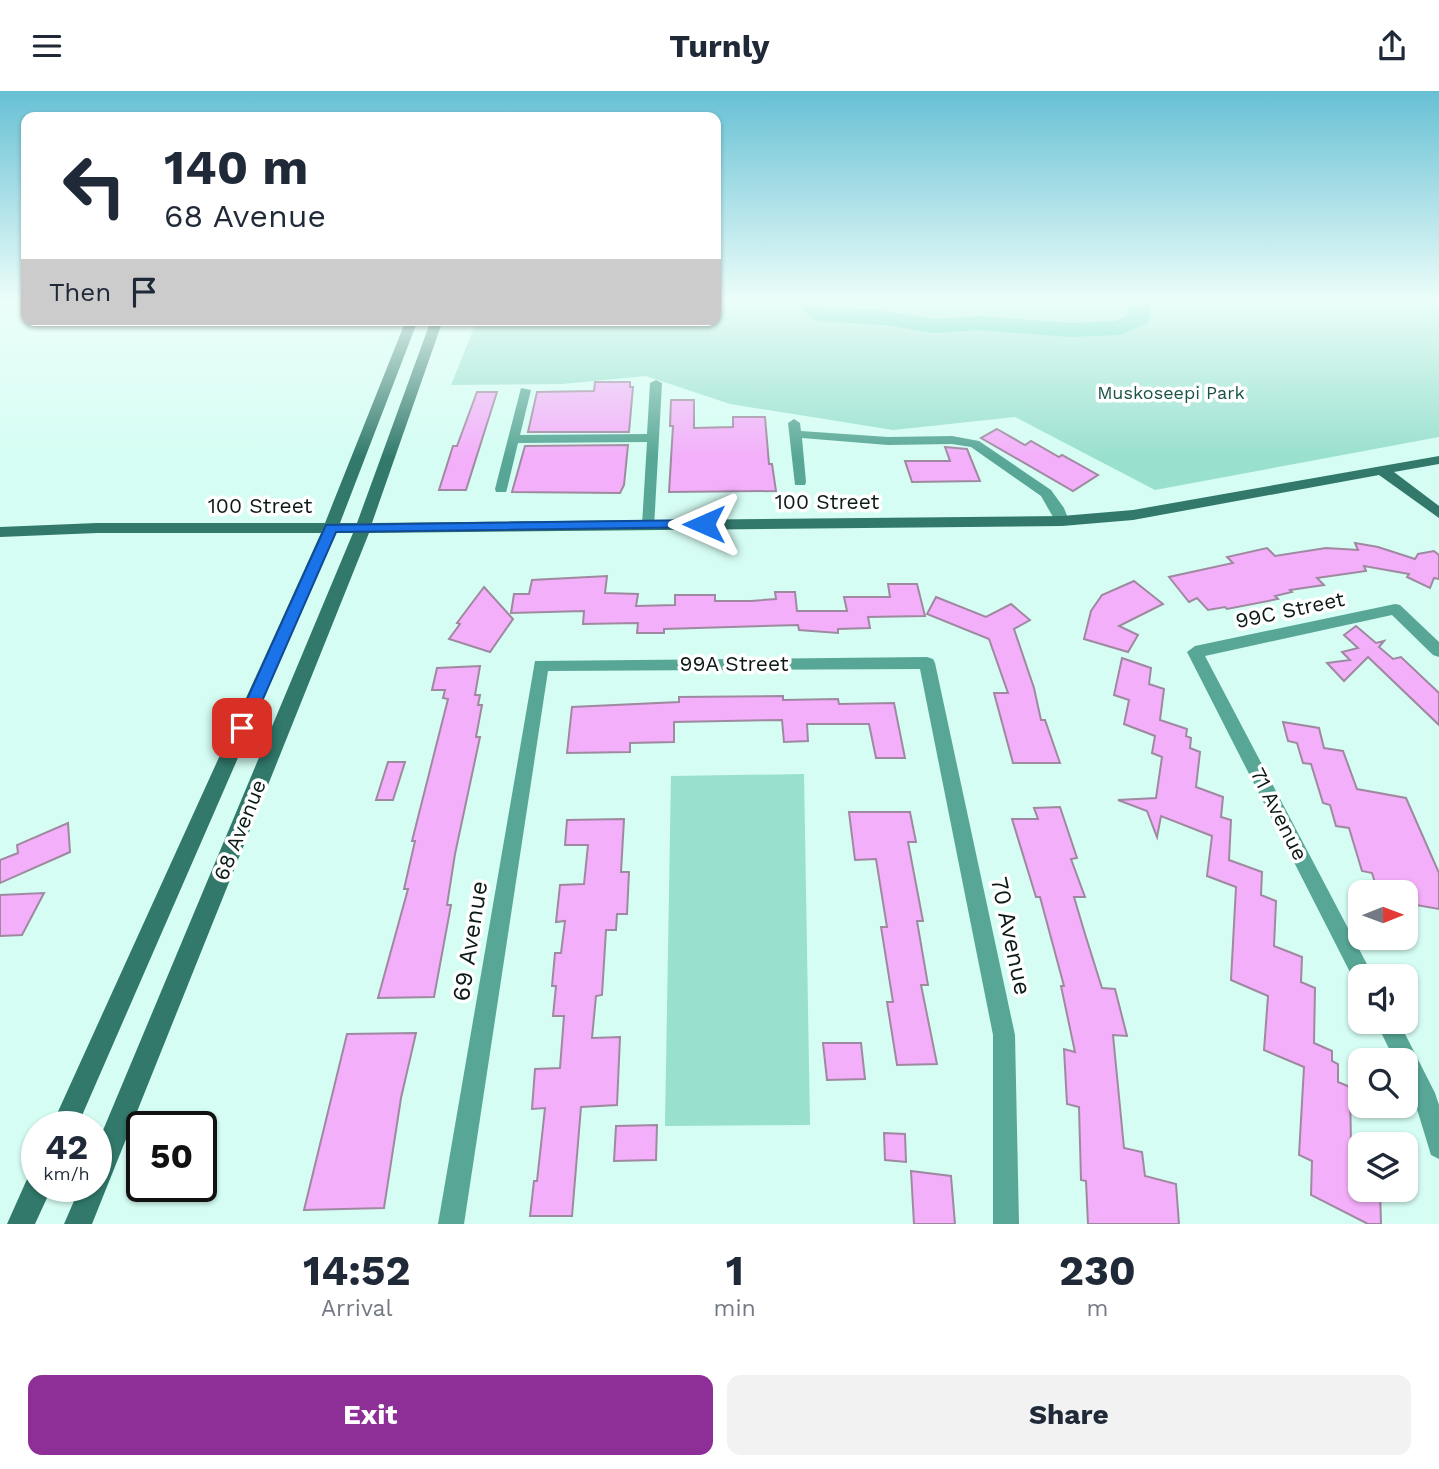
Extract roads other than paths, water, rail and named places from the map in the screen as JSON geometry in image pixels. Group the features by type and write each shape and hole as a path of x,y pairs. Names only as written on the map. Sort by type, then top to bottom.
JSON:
{"main road":[{"name":"68 Avenue","path":"71,1111 331,528 400,352"},
{"name":"68 Avenue","path":"112,1141 363,528 426,352"},
{"name":"100 Street","path":"0,532 97,528 1062,521 1133,515 1439,460"},
{"path":"1383,471 1439,513"},
{"path":"21,1224 31,1202"},
{"path":"78,1224 88,1202"}],"street":[{"path":"649,525 656,383"},
{"path":"500,489 524,390"},
{"path":"800,482 794,429 888,441 952,440 975,445 1046,493 1057,508 1062,521"},
{"path":"513,439 654,438"},
{"name":"99C Street","path":"1195,652 1395,609 1439,650"},
{"name":"71 Avenue","path":"1195,652 1356,964"},
{"name":"99A Street","path":"541,665 928,663"},
{"name":"70 Avenue","path":"928,663 1004,1035 1006,1224"},
{"name":"69 Avenue","path":"451,1224 541,665"},
{"path":"1394,1034 1431,1096 1439,1147"}],"park label":[{"name":"Muskoseepi Park","path":"1171,393"}]}
